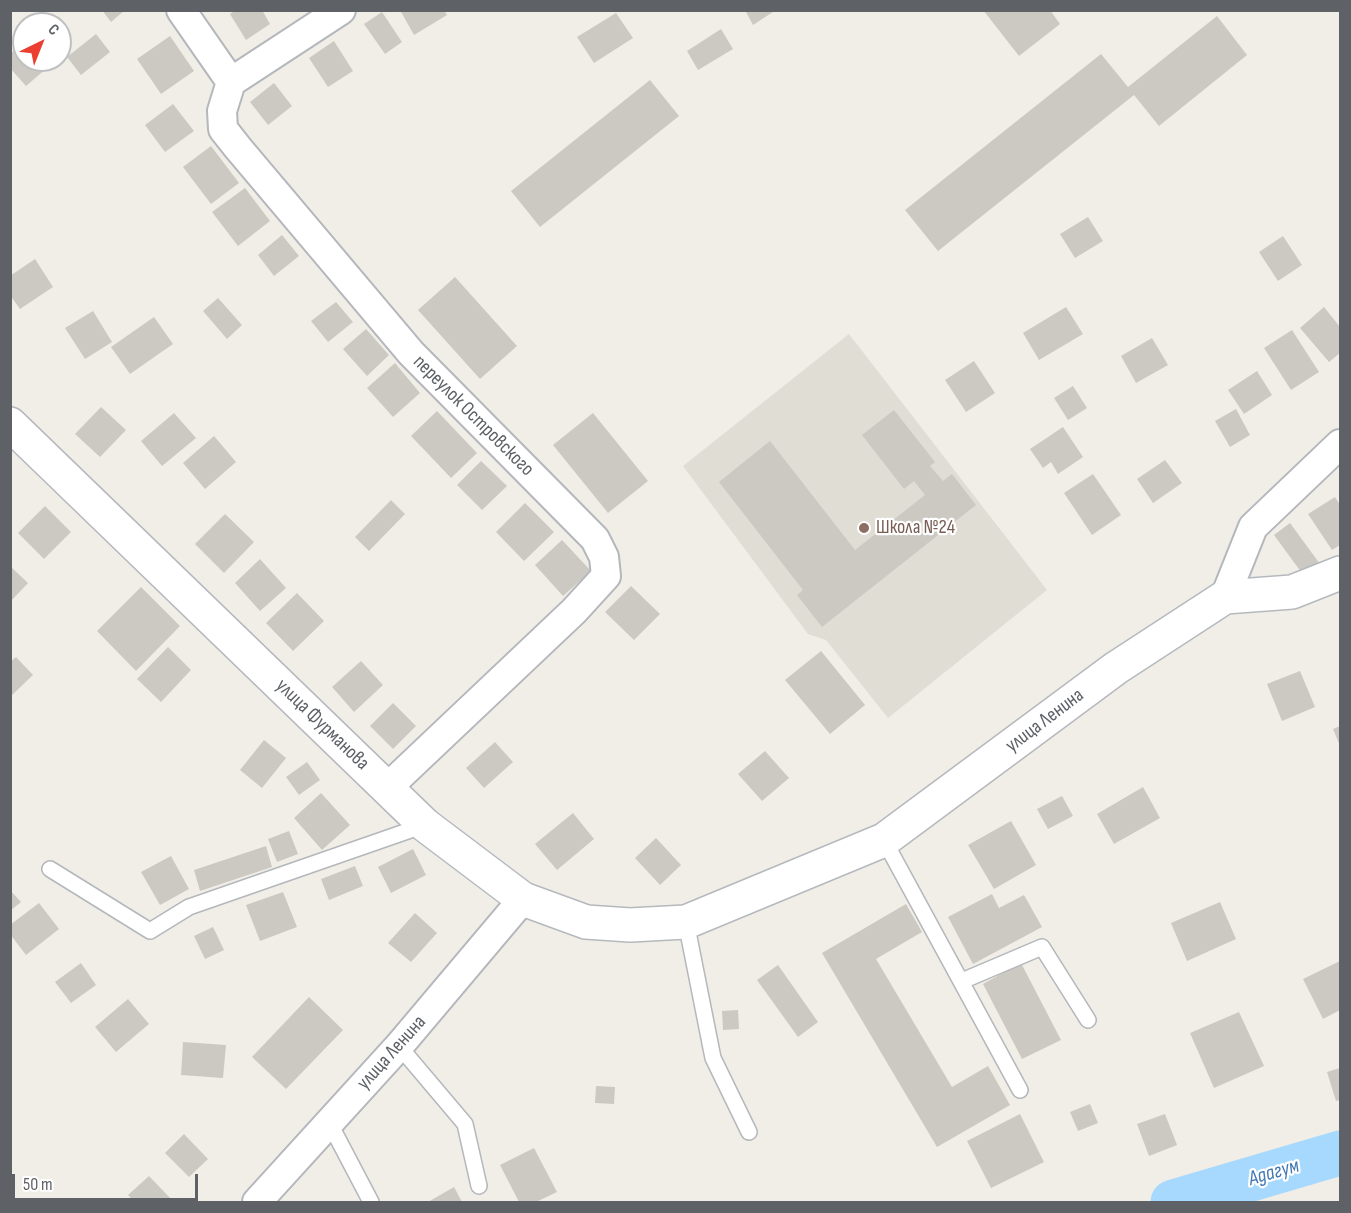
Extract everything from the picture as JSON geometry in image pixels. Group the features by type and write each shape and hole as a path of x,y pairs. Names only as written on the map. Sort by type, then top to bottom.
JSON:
{"main road":[{"name":"улица Фурманова","path":"10,424 425,825 523,900 586,922 630,926 686,922"},
{"path":"1225,597 1292,592 1341,573"},
{"name":"улица Ленина","path":"686,922 884,840 1116,668 1225,597"}],"street":[{"path":"181,10 231,82 341,10"},
{"name":"переулок Островского","path":"231,82 222,111 223,129 411,353 595,539 604,558 606,576 574,611 387,788"},
{"path":"1225,597 1253,527 1341,444"},
{"name":"улица Ленина","path":"267,1198 329,1122 399,1046 523,900"}],"lane":[{"path":"50,869 150,931 189,907 425,825"},
{"path":"884,840 1020,1090"},
{"path":"686,922 713,1058 749,1132"},
{"path":"962,981 1042,947 1088,1020"},
{"path":"399,1046 465,1125 479,1186"},
{"path":"329,1122 371,1203"}],"shaded area":[{"name":"Школа №24","path":"849,334 1047,590 888,718 826,640 808,634 683,466"}],"building":[{"path":"102,10 125,10 111,22"},
{"path":"236,10 262,10 270,24 246,40 230,14"},
{"path":"400,10 444,10 447,15 414,35"},
{"path":"745,10 776,10 753,25"},
{"path":"983,10 1050,10 1060,24 1019,56"},
{"path":"382,12 402,42 385,54 364,24"},
{"path":"616,13 633,38 594,63 577,37"},
{"path":"1217,16 1247,55 1159,126 1134,95 938,251 905,210 1101,54 1128,87"},
{"path":"721,29 733,49 698,70 687,51"},
{"path":"96,34 110,52 81,75 72,63 72,53"},
{"path":"170,36 194,71 161,94 137,59"},
{"path":"334,41 353,71 328,87 309,58"},
{"path":"12,52 12,70 10,68"},
{"path":"14,72 42,72 26,86"},
{"path":"650,80 679,116 540,227 511,191"},
{"path":"274,83 292,106 268,125 250,102"},
{"path":"173,104 194,131 165,152 145,125"},
{"path":"211,146 239,183 211,204 183,167"},
{"path":"245,188 270,221 238,246 212,212"},
{"path":"1088,217 1103,241 1075,258 1060,234"},
{"path":"282,235 299,256 274,276 258,255"},
{"path":"1283,236 1302,265 1278,281 1259,252"},
{"path":"35,259 53,287 20,309 10,295 10,276"},
{"path":"455,277 517,346 480,379 418,310"},
{"path":"218,298 242,325 227,339 203,311"},
{"path":"336,302 353,322 328,342 311,321"},
{"path":"1066,307 1083,334 1039,360 1023,333"},
{"path":"1324,307 1340,327 1340,353 1329,362 1300,328"},
{"path":"93,311 112,342 85,359 65,328"},
{"path":"154,317 173,344 130,374 111,347"},
{"path":"366,329 389,355 367,376 343,349"},
{"path":"1292,330 1319,372 1291,390 1264,348"},
{"path":"1152,338 1168,365 1136,383 1121,356"},
{"path":"974,361 995,393 966,412 945,380"},
{"path":"395,363 420,393 393,417 367,388"},
{"path":"1257,371 1272,395 1244,414 1228,390"},
{"path":"1073,386 1087,408 1068,420 1054,398"},
{"path":"101,407 126,430 100,457 75,434"},
{"path":"1236,409 1250,435 1230,447 1215,421"},
{"path":"894,410 935,462 930,466 943,481 952,474 976,505 822,627 797,595 803,590 719,482 770,441 855,550 925,495 914,481 904,489 862,435"},
{"path":"437,411 477,453 451,478 411,436"},
{"path":"174,413 196,438 162,466 141,441"},
{"path":"593,413 648,481 608,513 553,445"},
{"path":"1063,427 1083,457 1058,474 1051,462 1043,468 1030,449"},
{"path":"214,436 236,462 205,489 183,463"},
{"path":"1165,460 1182,483 1153,503 1137,479"},
{"path":"481,461 507,486 482,510 457,485"},
{"path":"1093,474 1121,515 1092,535 1064,493"},
{"path":"1335,497 1340,505 1340,545 1332,550 1308,514"},
{"path":"391,500 405,514 369,551 355,537"},
{"path":"525,503 554,532 524,561 496,532"},
{"path":"45,506 71,532 44,559 18,533"},
{"path":"225,514 254,542 224,573 195,544"},
{"path":"1290,523 1320,564 1304,576 1274,535"},
{"path":"562,540 591,571 563,596 535,565"},
{"path":"260,559 286,588 260,611 235,583"},
{"path":"10,566 28,583 10,602"},
{"path":"631,586 660,614 634,640 605,612"},
{"path":"141,587 180,626 136,671 97,631"},
{"path":"297,593 324,621 293,651 266,623"},
{"path":"168,647 191,670 161,702 137,679"},
{"path":"821,651 865,705 830,734 785,680"},
{"path":"16,657 33,675 10,697 10,662"},
{"path":"361,661 383,685 354,712 332,687"},
{"path":"1300,671 1315,707 1282,721 1267,684"},
{"path":"393,703 416,726 393,749 370,726"},
{"path":"1340,726 1340,746 1333,729"},
{"path":"264,740 286,758 262,788 240,770"},
{"path":"495,742 513,762 484,788 466,768"},
{"path":"765,751 789,778 762,801 738,774"},
{"path":"307,762 320,780 299,795 286,777"},
{"path":"1143,787 1160,818 1114,844 1097,814"},
{"path":"321,793 350,825 322,850 294,818"},
{"path":"1062,796 1073,816 1048,829 1037,809"},
{"path":"573,813 594,839 557,870 535,844"},
{"path":"1011,821 1036,865 994,889 968,845"},
{"path":"289,831 298,854 277,862 268,839"},
{"path":"656,838 681,865 660,885 635,858"},
{"path":"266,846 272,867 200,891 194,870"},
{"path":"413,849 426,875 391,893 378,867"},
{"path":"171,856 189,889 160,905 141,872"},
{"path":"355,866 363,886 329,900 321,879"},
{"path":"10,890 21,902 10,911"},
{"path":"283,892 297,927 260,941 246,905"},
{"path":"992,894 999,908 1024,895 1042,927 973,964 948,917"},
{"path":"1220,902 1236,939 1187,961 1171,923"},
{"path":"39,903 59,929 26,955 10,934 10,925"},
{"path":"906,904 922,932 876,959 952,1087 988,1066 1010,1105 937,1147 822,953"},
{"path":"415,913 437,933 411,962 388,943"},
{"path":"213,927 224,950 205,959 194,936"},
{"path":"1340,961 1340,1010 1323,1019 1303,979"},
{"path":"81,963 96,985 71,1003 55,982"},
{"path":"1021,963 1061,1040 1022,1059 983,984"},
{"path":"778,965 818,1022 798,1037 757,980"},
{"path":"309,997 343,1030 286,1089 252,1057"},
{"path":"128,999 149,1024 116,1052 95,1027"},
{"path":"738,1010 739,1029 723,1030 722,1011"},
{"path":"1239,1012 1264,1066 1214,1088 1190,1033"},
{"path":"183,1042 226,1045 223,1078 181,1075"},
{"path":"1340,1068 1340,1100 1336,1101 1327,1072"},
{"path":"596,1086 615,1087 614,1104 595,1103"},
{"path":"1090,1104 1098,1123 1078,1131 1070,1112"},
{"path":"1020,1114 1044,1162 991,1188 967,1141"},
{"path":"1165,1114 1177,1145 1149,1156 1137,1124"},
{"path":"184,1134 208,1159 189,1177 165,1153"},
{"path":"534,1148 557,1192 536,1202 519,1202 500,1165"},
{"path":"149,1176 172,1200 169,1202 135,1202 128,1195"},
{"path":"454,1187 462,1202 428,1202"}],"waterway":[{"name":"Адагум","path":"1173,1202 1340,1153"}],"place":[{"name":"Школа №24","path":"864,528"}]}
